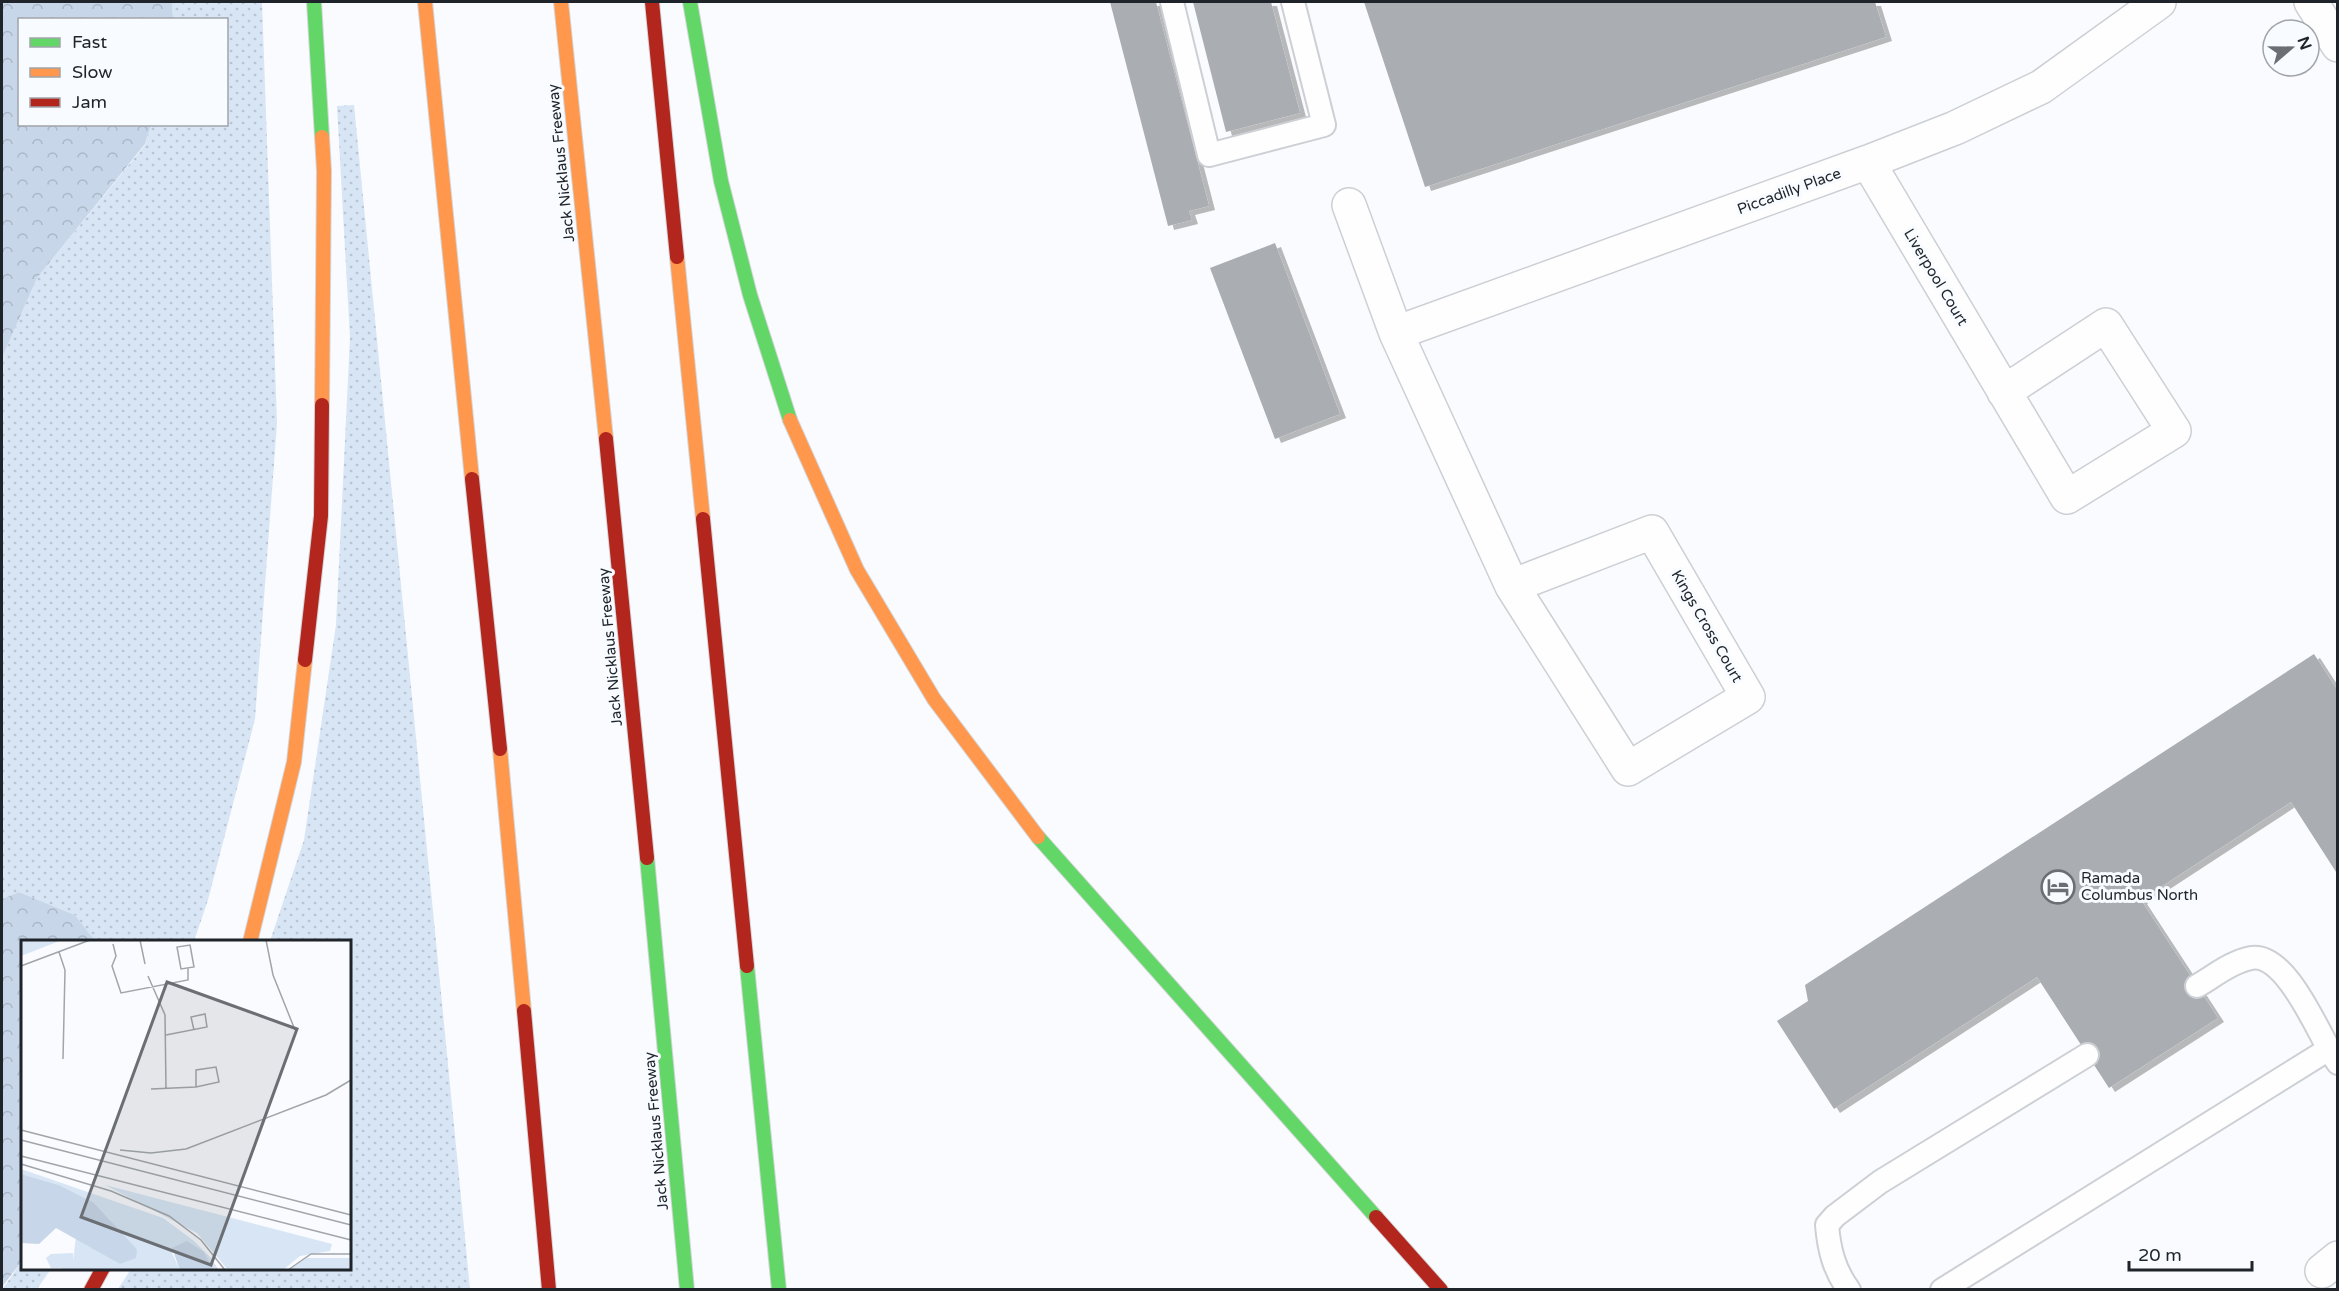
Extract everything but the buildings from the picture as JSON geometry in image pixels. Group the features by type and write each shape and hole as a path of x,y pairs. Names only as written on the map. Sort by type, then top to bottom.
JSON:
{"highway":[{"path":"250,940 294,762 321,516 324,171 314,2"},
{"path":"425,2 497,714 549,1290"},
{"name":"Jack Nicklaus Freeway","path":"561,2 618,554 687,1290"},
{"path":"652,2 779,1290"},
{"path":"690,2 721,181 750,295 785,408 857,570 934,699 1038,837 1441,1290"},
{"path":"91,1290 102,1270"}],"street":[{"name":"Piccadilly Place","path":"1396,333 1868,162 1955,128 2041,87 2159,2"},
{"path":"2311,2 2337,45"},
{"name":"Liverpool Court","path":"1868,162 2004,392 2067,497 2174,431 2106,325 2004,392"},
{"name":"Kings Cross Court","path":"1349,205 1396,333 1512,586 1628,769 1748,697 1652,532 1512,586"}],"lane":[{"path":"1172,2 1209,155 1324,125 1293,2"},
{"path":"1942,1290 2333,1056 2287,977 2270,961 2252,958 2229,967 2197,986"},
{"path":"1849,1290 1829,1250 1827,1225 1835,1216 1880,1182 2087,1055"}],"shaded area":[{"path":"172,2 262,2 277,423 255,719 208,900 194,940 94,940 75,915 19,892 2,899 2,358 37,278 145,145 151,126 228,126 228,18 173,18"},
{"path":"354,105 470,1289 118,1289 130,1270 351,1270 351,940 270,940 304,840 336,625 350,338 337,106"},
{"path":"21,1262 21,1270 50,1270 37,1289 2,1290"}],"green space":[{"path":"2,2 172,2 173,18 18,18 18,126 151,126 145,144 37,278 2,358"},
{"path":"19,892 75,915 94,940 21,940 21,1262 2,1287 2,899"}],"traffic: fast":[{"path":"314,2 322,137"},
{"path":"690,2 721,181 750,295 790,420"},
{"path":"1038,837 1376,1217"},
{"path":"647,858 687,1290"},
{"path":"747,966 779,1290"}],"traffic: slow":[{"path":"425,2 472,479"},
{"path":"561,2 606,439"},
{"path":"322,137 324,171 322,405"},
{"path":"677,257 703,519"},
{"path":"790,420 857,570 934,699 1038,837"},
{"path":"250,940 294,762 305,660"},
{"path":"500,749 524,1011"}],"traffic: jam":[{"path":"652,2 677,257"},
{"path":"305,660 321,516 322,405"},
{"path":"606,439 647,858"},
{"path":"472,479 500,749"},
{"path":"703,519 747,966"},
{"path":"524,1011 549,1290"},
{"path":"1376,1217 1441,1290"},
{"path":"91,1290 102,1270"}],"place":[{"name":"Ramada Columbus North","path":"2058,887"}]}
